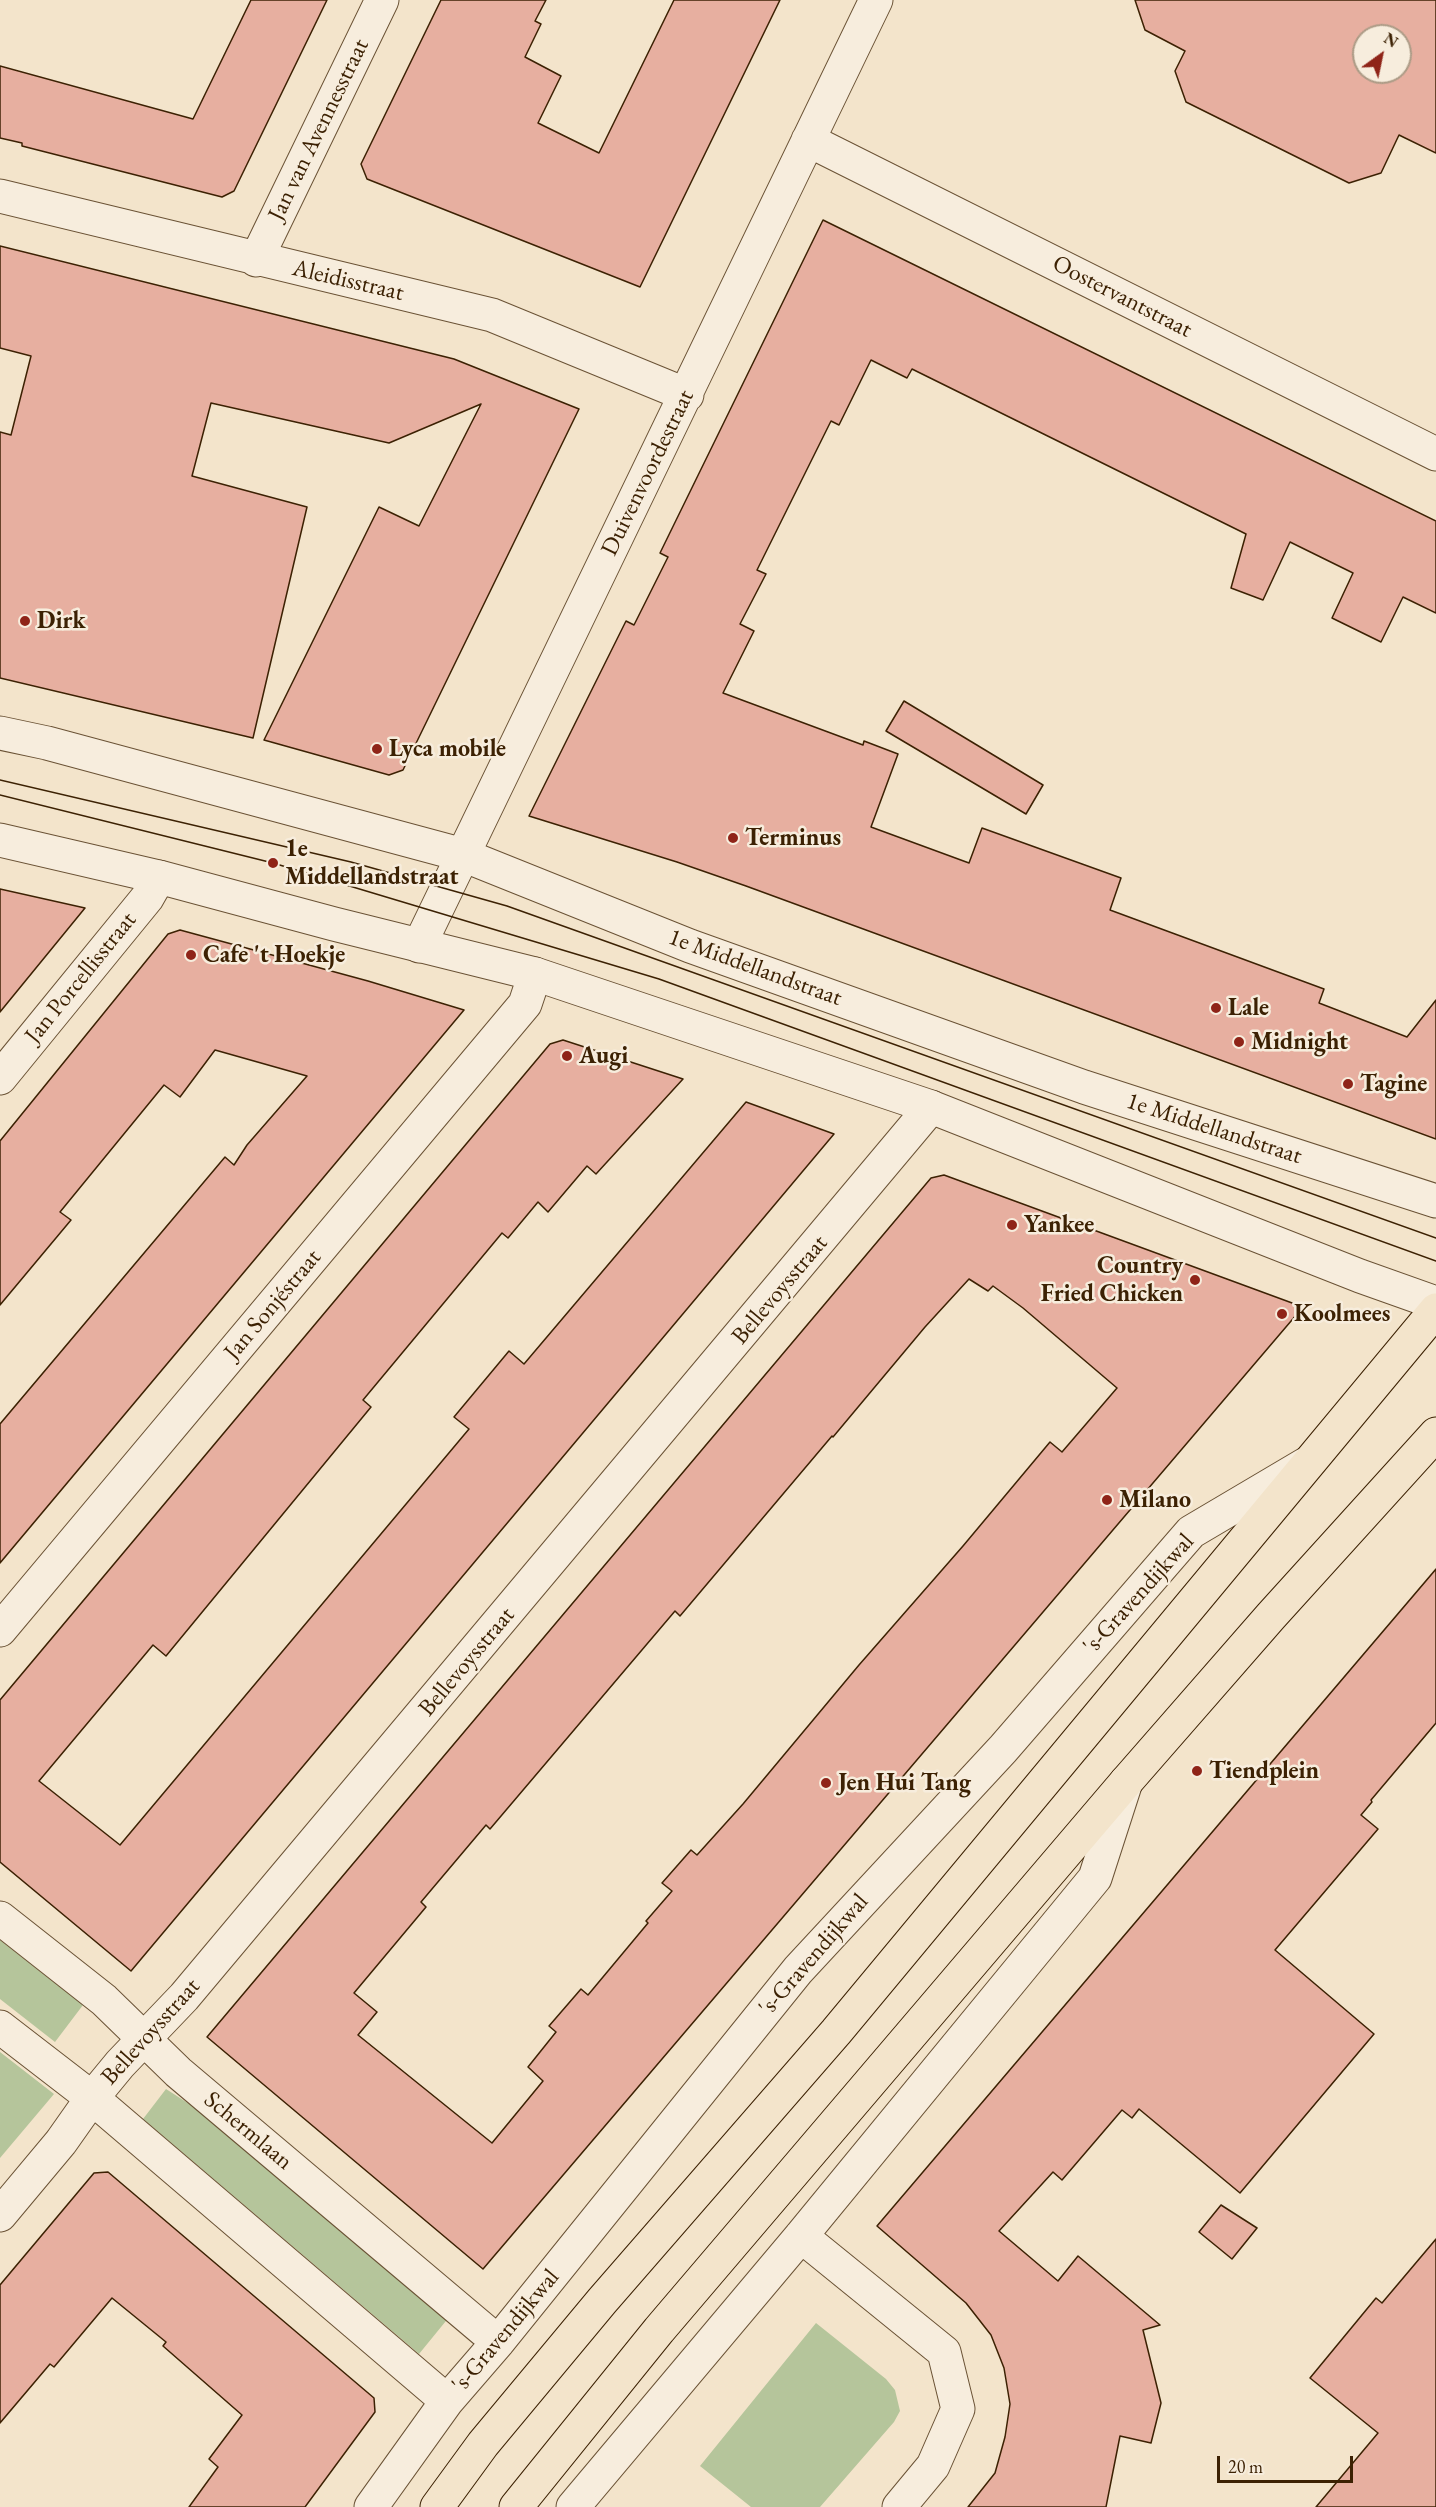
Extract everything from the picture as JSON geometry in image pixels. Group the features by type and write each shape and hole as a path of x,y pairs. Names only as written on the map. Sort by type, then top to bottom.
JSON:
{"main road":[{"name":"'s-Gravendijkwal","path":"437,2507 483,2444 602,2301 836,2032 1436,1310"},
{"path":"516,2507 659,2330 1126,1782 1271,1616 1436,1434"}],"street":[{"name":"Jan van Avennesstraat","path":"256,260 382,0"},
{"name":"Duivenvoordestraat","path":"419,946 876,0"},
{"name":"Oostervantstraat","path":"808,140 1436,454"},
{"name":"Aleidisstraat","path":"0,196 256,260 492,315 687,395"},
{"name":"1e Middellandstraat","path":"0,733 47,743 463,855 690,946 1050,1075 1436,1201"},
{"path":"0,840 159,877 419,946 535,974 931,1107 1274,1243 1436,1303"},
{"name":"Jan Porcellisstraat","path":"0,1078 147,898 159,877"},
{"name":"Jan Sonjéstraat","path":"0,1630 525,1004 535,974"},
{"name":"Bellevoysstraat","path":"0,2215 120,2064 192,1988 931,1107"},
{"name":"'s-Gravendijkwal","path":"371,2507 447,2401 498,2342 798,1970 1003,1749 1191,1532 1313,1460"},
{"path":"573,2507 801,2236 1095,1878 1126,1782"},
{"name":"Schermlaan","path":"0,1918 104,2000 146,2038 178,2072 498,2342"},
{"path":"0,2027 92,2098 447,2401"},
{"path":"801,2236 944,2352 958,2409 933,2466 898,2507"}],"green space":[{"path":"0,1940 83,2005 55,2042 0,1999"},
{"path":"0,2052 54,2094 0,2158"},
{"path":"166,2089 194,2107 450,2316 419,2354 143,2119"},
{"path":"816,2323 886,2379 895,2390 900,2411 894,2422 820,2507 751,2507 700,2466"}],"building":[{"path":"251,0 327,0 234,191 222,197 22,146 22,143 0,138 0,66 193,119"},
{"path":"441,0 546,0 535,21 541,24 525,57 561,76 538,123 599,153 674,0 780,0 640,287 367,179 361,164"},
{"path":"1135,0 1436,0 1436,153 1399,135 1381,173 1349,183 1186,102 1175,71 1185,51 1145,30"},
{"path":"823,220 1436,521 1436,613 1403,597 1381,642 1332,618 1353,573 1290,542 1263,600 1231,588 1246,534 912,369 907,378 871,360 839,425 831,421 757,570 766,574 740,624 754,631 723,693 863,745 864,741 898,754 871,827 969,863 982,828 1121,878 1110,910 1324,989 1319,1003 1407,1037 1436,1000 1436,1139 746,886 529,816 626,621 634,625 668,557 660,553"},
{"path":"0,246 454,359 579,409 403,770 389,775 264,740 379,507 419,526 481,404 389,443 211,403 192,476 307,507 253,738 0,678 0,432 11,435 31,356 0,348"},
{"path":"904,701 1043,785 1026,814 886,731"},
{"path":"0,889 85,908 0,1012"},
{"path":"180,930 368,981 464,1010 0,1563 0,1424 225,1157 234,1165 247,1145 307,1076 215,1050 180,1097 164,1085 60,1212 71,1220 0,1305 0,1141 168,934"},
{"path":"563,1040 683,1079 596,1174 587,1166 548,1212 538,1202 508,1238 502,1233 363,1400 371,1407 166,1656 153,1645 39,1781 120,1845 469,1429 454,1417 509,1351 524,1364 746,1102 834,1134 131,1971 0,1862 0,1700 550,1044"},
{"path":"944,1175 1303,1307 483,2269 207,2037 931,1178","holes":["969,1279 988,1291 993,1286 1023,1308 1117,1388 1062,1452 1050,1442 743,1804 697,1855 691,1850 662,1883 672,1891 646,1921 648,1923 588,1995 581,1989 549,2026 556,2032 528,2067 543,2081 492,2143 358,2035 377,2012 354,1993 426,1907 421,1902 486,1825 490,1829 675,1611 680,1616 925,1327"]},
{"path":"1436,1569 1436,1723 1361,1815 1378,1829 1275,1950 1374,2034 1240,2193 1139,2109 1132,2118 1122,2110 1062,2180 1053,2172 999,2231 1058,2281 1078,2256 1160,2325 1143,2330 1161,2403 1151,2443 1120,2436 1106,2507 968,2507 995,2473 1005,2437 1010,2404 1004,2368 991,2335 966,2303 877,2226"},
{"path":"108,2172 374,2398 375,2412 305,2507 189,2507 218,2467 209,2459 242,2415 163,2346 166,2342 112,2298 54,2367 50,2364 0,2423 0,2285 94,2173"},
{"path":"1221,2205 1257,2228 1232,2259 1199,2232"},
{"path":"1436,2239 1436,2507 1316,2507 1378,2433 1310,2378 1376,2298 1382,2303"}],"tram line":[{"path":"0,780 351,862 507,906 1436,1238"},
{"path":"0,795 273,863 659,979 1436,1261"}],"place":[{"name":"Dirk","path":"25,621"},
{"name":"Lyca mobile","path":"377,749"},
{"name":"Terminus","path":"733,838"},
{"name":"1e Middellandstraat","path":"273,863"},
{"name":"Cafe 't Hoekje","path":"191,955"},
{"name":"Lale","path":"1216,1008"},
{"name":"Midnight","path":"1239,1042"},
{"name":"Augi","path":"567,1056"},
{"name":"Tagine","path":"1348,1084"},
{"name":"Yankee","path":"1012,1225"},
{"name":"Country Fried Chicken","path":"1195,1280"},
{"name":"Koolmees","path":"1282,1314"},
{"name":"Milano","path":"1107,1500"},
{"name":"Tiendplein","path":"1197,1771"},
{"name":"Jen Hui Tang","path":"826,1783"}]}
